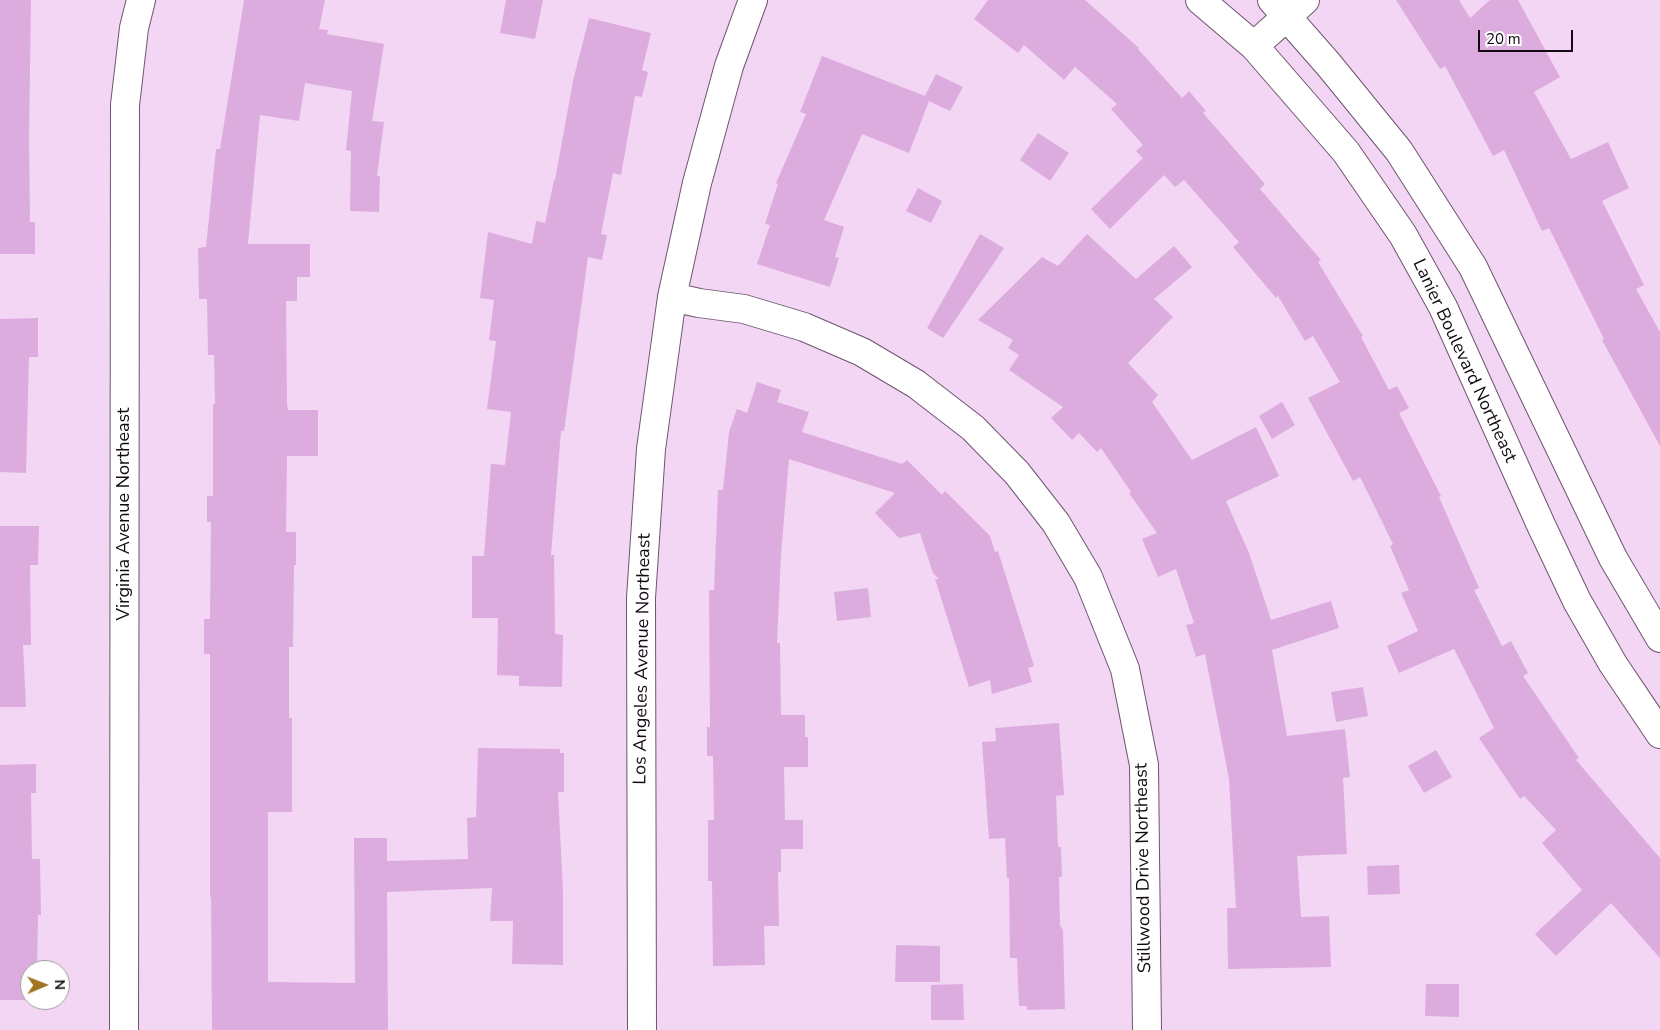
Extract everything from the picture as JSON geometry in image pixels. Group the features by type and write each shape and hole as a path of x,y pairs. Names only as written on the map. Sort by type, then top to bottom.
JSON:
{"street":[{"name":"Virginia Avenue Northeast","path":"124,1030 125,105 134,28 141,0"},
{"name":"Los Angeles Avenue Northeast","path":"642,1030 640,598 651,449 672,297 699,174 729,66 753,0"},
{"name":"Lanier Boulevard Northeast","path":"1200,0 1254,46 1346,152 1403,236 1443,307 1541,526 1577,601 1613,664 1660,734"},
{"path":"1254,46 1288,5 1399,151 1473,266 1614,558 1660,638"},
{"name":"Stillwood Drive Northeast","path":"672,297 744,309 804,327 862,352 916,384 973,428 1017,473 1056,523 1088,577 1125,668 1144,766 1148,1030"}],"building":[{"path":"0,0 31,0 30,222 35,222 35,254 0,254"},
{"path":"244,0 325,0 319,29 328,30 327,34 384,44 372,121 384,122 377,176 380,176 379,212 350,211 351,151 346,150 352,91 305,83 299,121 260,115 248,244 310,244 310,277 297,277 297,301 286,301 287,404 288,410 318,410 318,456 287,456 286,532 296,532 293,647 289,647 289,718 292,718 292,812 268,812 268,982 355,983 354,838 387,838 387,861 468,859 467,818 476,817 478,748 560,749 560,753 564,753 564,792 558,792 563,891 563,965 512,964 513,921 490,921 492,888 387,892 388,1030 212,1030 210,654 204,654 204,619 210,619 211,522 207,522 207,496 213,496 213,404 215,404 214,355 208,355 207,299 199,299 198,248 206,247 216,149 220,149"},
{"path":"506,0 543,0 535,39 500,33"},
{"path":"988,0 1085,0 1139,48 1182,98 1189,91 1206,111 1203,113 1265,184 1260,189 1321,260 1318,262 1363,336 1361,337 1389,390 1397,386 1409,408 1399,413 1441,496 1439,497 1479,588 1474,590 1502,646 1511,641 1528,673 1523,676 1579,758 1576,760 1660,858 1660,958 1611,903 1556,956 1535,934 1582,890 1542,843 1556,830 1524,796 1520,799 1479,738 1494,728 1454,649 1399,673 1387,646 1418,631 1401,593 1409,590 1390,546 1393,544 1360,477 1353,481 1308,398 1340,382 1313,336 1305,341 1278,296 1276,298 1233,247 1239,242 1184,180 1175,187 1164,175 1110,229 1091,209 1143,158 1136,151 1143,145 1111,109 1117,104 1075,67 1064,80 1024,45 1018,53 974,19"},
{"path":"1396,0 1459,0 1470,18 1490,0 1518,0 1560,77 1534,92 1571,159 1608,142 1629,188 1602,201 1644,285 1636,289 1660,332 1660,446 1602,340 1604,339 1549,228 1542,231 1504,150 1493,156 1445,66 1440,69"},
{"path":"589,18 651,33 642,70 648,72 642,97 635,96 621,175 613,173 601,234 607,235 602,260 588,257 564,431 561,431 551,555 554,555 555,634 563,635 562,687 519,686 519,676 497,675 498,618 472,618 472,556 484,556 491,464 505,465 511,412 487,409 496,341 489,340 494,300 480,298 488,232 532,244 536,221 545,223 573,81"},
{"path":"822,56 925,96 936,74 963,87 950,111 929,101 909,153 862,134 824,220 844,227 835,257 839,258 830,287 757,264 770,225 765,224 778,184 776,183 806,114 800,112"},
{"path":"1038,133 1069,153 1050,181 1020,160"},
{"path":"918,188 942,201 931,223 906,211"},
{"path":"980,234 1004,248 943,338 927,328"},
{"path":"1087,234 1136,279 1174,246 1192,267 1154,299 1173,317 1128,363 1158,395 1152,402 1192,460 1256,427 1279,476 1226,501 1249,553 1271,620 1331,601 1339,628 1272,650 1287,736 1345,729 1350,777 1343,778 1347,854 1297,856 1301,917 1329,916 1331,967 1228,969 1227,908 1236,908 1229,779 1205,654 1196,657 1186,625 1194,623 1176,569 1158,577 1142,539 1157,533 1101,448 1097,452 1079,433 1072,440 1051,418 1063,407 1009,370 1019,355 1008,348 1013,340 978,320 1042,257 1058,266"},
{"path":"38,318 38,357 29,357 26,473 0,472 0,319"},
{"path":"757,382 781,390 777,402 809,412 802,432 902,464 907,460 942,495 945,491 990,536 995,552 998,551 1034,666 1028,668 1032,682 992,694 990,680 969,687 935,579 939,579 933,573 920,533 899,538 875,513 895,493 789,459 781,555 777,643 780,643 781,715 805,715 805,737 808,737 808,767 784,767 785,820 803,820 803,849 781,849 781,872 778,872 779,926 764,926 765,965 713,966 712,881 708,881 708,820 714,820 713,756 707,756 707,727 710,727 709,590 714,590 718,490 723,490 729,432 737,409 747,413"},
{"path":"1282,402 1295,425 1272,439 1259,416"},
{"path":"0,526 39,526 38,565 30,565 31,645 23,645 26,707 0,707"},
{"path":"868,588 871,617 837,621 834,592"},
{"path":"1363,687 1368,716 1336,722 1331,692"},
{"path":"1059,723 1064,795 1056,796 1058,847 1061,847 1062,877 1059,877 1060,925 1063,930 1065,1009 1027,1010 1027,1006 1019,1006 1017,958 1010,958 1009,878 1007,878 1005,838 989,839 982,742 996,741 995,728"},
{"path":"1436,750 1452,777 1424,793 1408,766"},
{"path":"36,764 36,793 31,793 32,859 40,859 41,915 38,915 37,960 20,960 20,1000 0,1000 0,765"},
{"path":"1399,865 1400,894 1368,895 1367,866"},
{"path":"896,945 940,946 940,982 895,982"},
{"path":"963,984 964,1020 931,1020 931,985"},
{"path":"1426,984 1459,984 1459,1017 1425,1016"}]}
